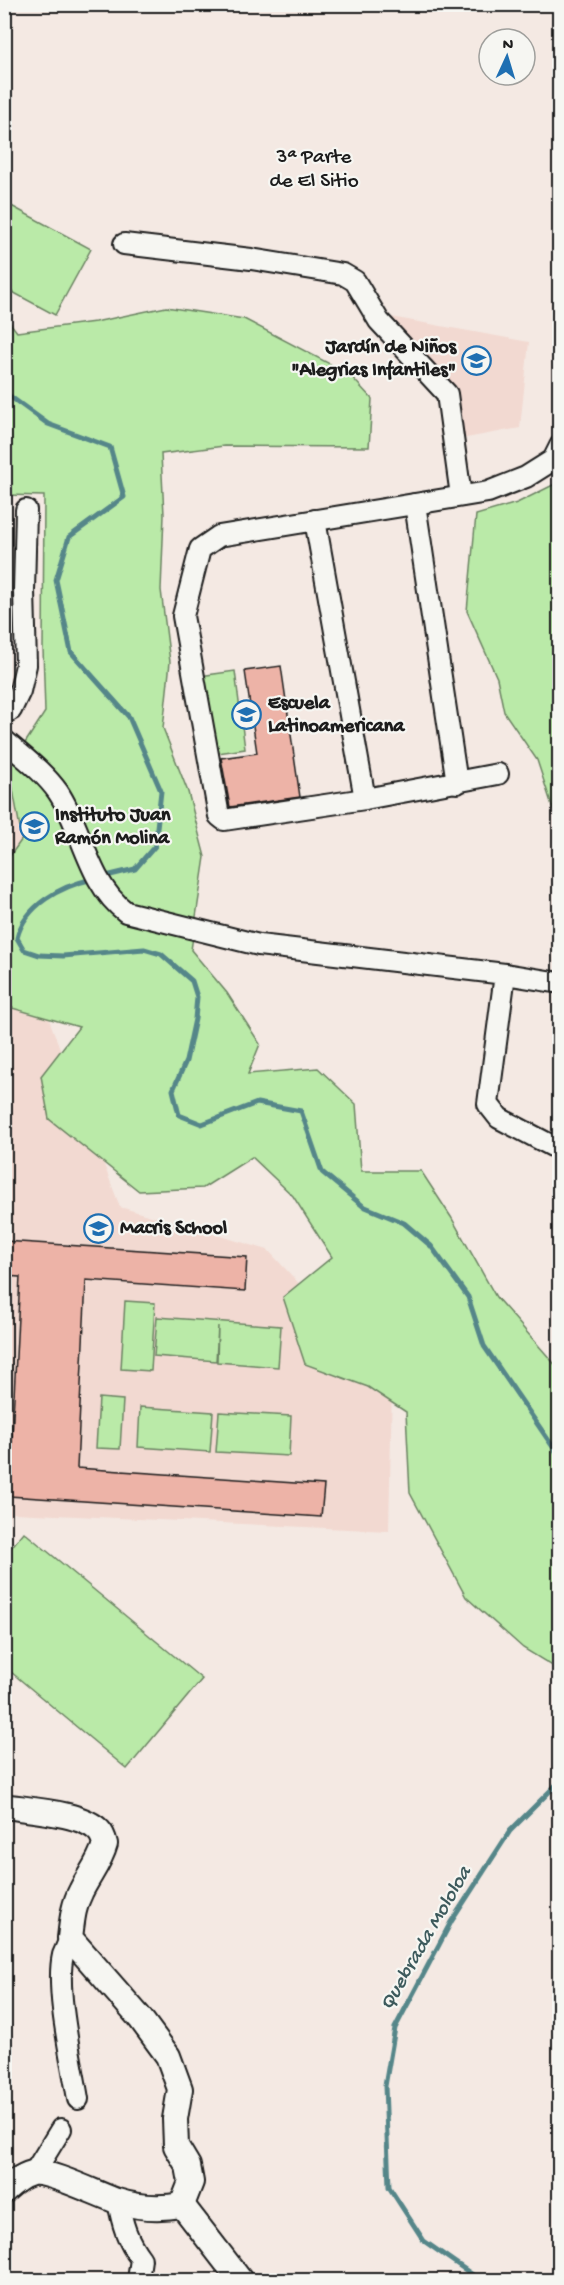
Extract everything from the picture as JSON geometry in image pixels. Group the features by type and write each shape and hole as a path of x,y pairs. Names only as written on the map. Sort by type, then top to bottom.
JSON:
{"street":[{"path":"124,244 343,274 355,281 379,321 447,394 461,496"},
{"path":"498,774 365,799 224,820 219,816 183,616 200,549 219,536 488,492 526,477 553,460 560,446"},
{"path":"415,504 457,783"},
{"path":"4,713 11,710 20,691 26,665 24,591 26,510"},
{"path":"315,520 365,799"},
{"path":"4,740 37,769 58,792 102,884 116,904 126,912 259,945 560,982"},
{"path":"505,974 488,1104 499,1118 560,1150"},
{"path":"4,1806 61,1815 86,1822 100,1831 105,1844 97,1865 80,1891 73,1911 70,1938 63,1956 64,2012 78,2099"},
{"path":"70,1938 140,2018 168,2056 180,2089 175,2119 176,2146 188,2166 191,2182 182,2205"},
{"path":"34,2173 61,2128"},
{"path":"4,2191 18,2179 34,2173 56,2177 118,2201 161,2209 182,2205"},
{"path":"118,2201 130,2246 141,2259 142,2267 138,2280"},
{"path":"182,2205 240,2280"}],"shaded area":[{"name":"Jardín de Niños \"Alegrias Infantiles\"","path":"380,315 529,342 520,428 461,439 453,392"},
{"path":"4,755 35,779 56,807 5,886"},
{"name":"Macris School","path":"28,964 120,1207 268,1250 392,1384 389,1531 14,1513 5,1519 4,966"}],"green space":[{"path":"4,202 91,249 55,315 5,288"},
{"path":"166,307 244,319 349,374 372,399 369,447 224,446 161,454 164,515 161,590 170,662 163,728 188,792 205,857 191,950 227,993 260,1044 248,1074 318,1068 356,1104 361,1171 421,1171 451,1217 496,1297 559,1369 559,1670 523,1648 466,1597 410,1493 406,1412 368,1387 305,1364 283,1297 332,1257 293,1196 252,1157 203,1188 139,1191 49,1119 41,1076 79,1027 5,1006 5,863 22,839 9,768 45,712 44,496 5,495 4,315 17,332 95,322"},
{"path":"559,482 559,818 554,812 537,760 504,712 497,678 467,611 476,515 517,503"},
{"path":"235,671 245,749 211,754 200,676"},
{"path":"125,1301 155,1303 151,1371 121,1369"},
{"path":"157,1317 281,1326 278,1367 217,1362 218,1326 216,1361 154,1356"},
{"path":"99,1398 123,1400 120,1449 96,1448"},
{"path":"140,1407 213,1412 210,1452 138,1447"},
{"path":"219,1412 291,1416 289,1456 216,1452"},
{"path":"24,1532 202,1679 127,1769 5,1667 5,1555"}],"building":[{"path":"281,666 300,797 230,807 221,758 257,753 245,671"},
{"path":"4,1241 247,1257 245,1291 86,1280 77,1468 324,1485 321,1517 9,1496 20,1277 4,1276"}],"waterway":[{"name":"Quebrada Mololoa","path":"4,361 8,363 4,370"},
{"name":"Quebrada Mololoa","path":"4,392 48,424 110,447 124,497 69,537 56,580 71,652 129,717 161,791 155,846 135,869 102,877"},
{"name":"Quebrada Mololoa","path":"93,879 57,892 36,907 21,926 17,938 24,950 39,955 63,956 144,949 161,954 192,981 197,997 195,1019 186,1061 173,1090 179,1115 202,1124 257,1103 301,1111 322,1172 363,1206 404,1223 431,1246 468,1297 484,1346 560,1457"},
{"name":"Quebrada Mololoa","path":"480,2280 424,2241 389,2187 385,2086 395,2028 451,1922 510,1831 560,1781"}],"place":[{"name":"Jardín de Niños \"Alegrias Infantiles\"","path":"477,360"},
{"name":"Escuela Latinoamericana","path":"247,715"},
{"name":"Instituto Juan Ramón Molina","path":"34,827"},
{"name":"Macris School","path":"99,1229"}],"district":[{"name":"3ª Parte de El Sitio","path":"314,170"}]}
